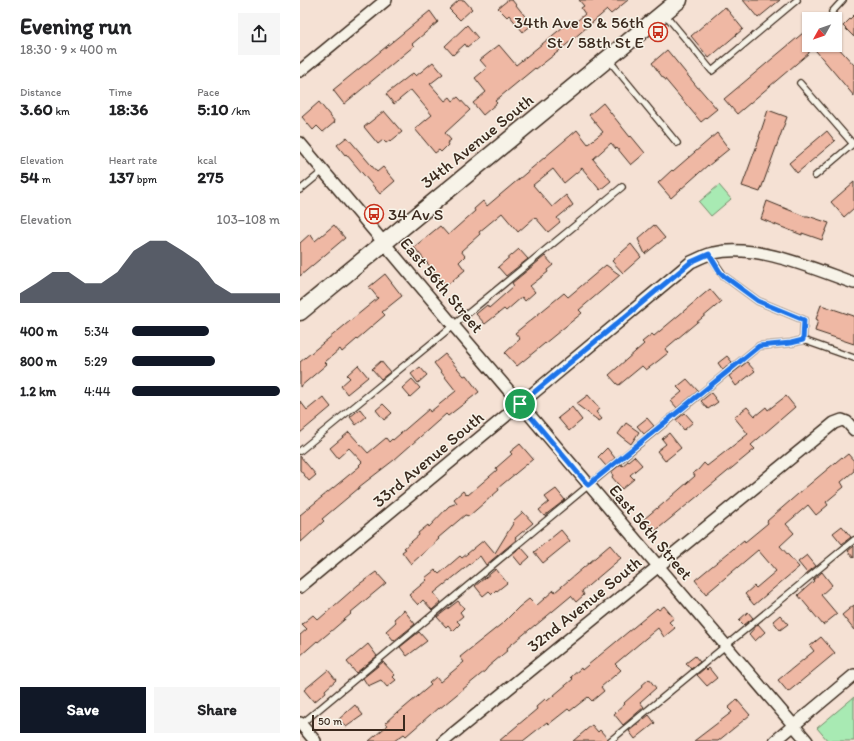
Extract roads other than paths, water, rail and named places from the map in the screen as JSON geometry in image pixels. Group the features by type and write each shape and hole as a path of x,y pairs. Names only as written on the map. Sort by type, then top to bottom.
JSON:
{"street":[{"path":"300,71 386,0"},
{"name":"34th Avenue South","path":"300,312 679,0"},
{"name":"East 56th Street","path":"300,143 453,326 807,741"},
{"name":"33rd Avenue South","path":"300,587 691,262 709,254 735,250 752,252 784,260 854,283"},
{"name":"32nd Avenue South","path":"444,741 834,423 842,420 847,422 854,430"},
{"path":"775,741 854,675"},
{"path":"300,724 315,741"}],"lane":[{"path":"664,13 712,71 797,0"},
{"path":"832,12 843,0"},
{"path":"608,59 677,143"},
{"path":"800,83 853,143 815,176"},
{"path":"300,190 323,171"},
{"path":"300,451 622,186"},
{"path":"709,254 724,276 758,301 804,320 803,340"},
{"path":"300,724 588,485 759,346 791,343 803,340 854,358"},
{"path":"610,741 854,540"}],"place":[{"name":"34th Ave S & 56th St / 58th St E","path":"658,32"},
{"name":"34 Av S","path":"374,214"}]}
